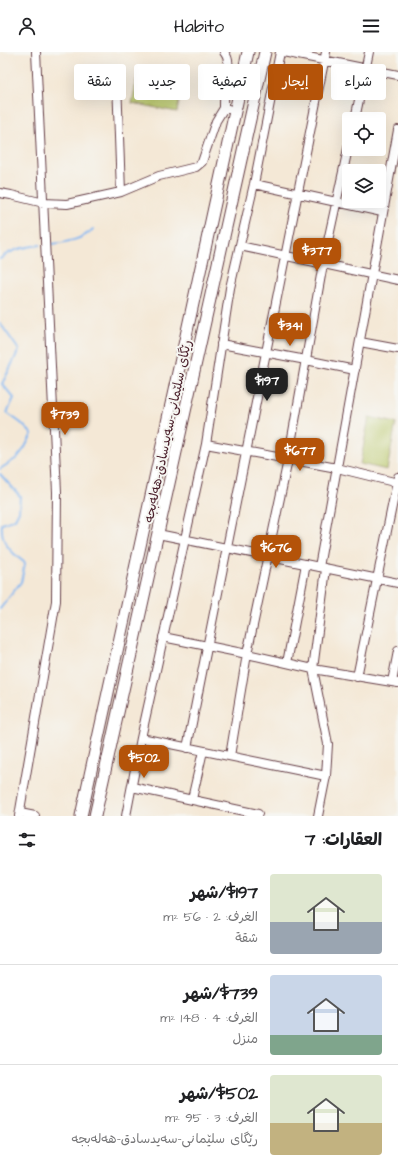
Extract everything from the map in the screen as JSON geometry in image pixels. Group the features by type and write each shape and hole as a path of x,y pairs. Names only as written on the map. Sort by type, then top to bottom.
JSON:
{"highway":[{"name":"رێگای سلێمانی-سەیدسادق-هەلەبجە","path":"81,816 169,412 229,110 248,52"},
{"name":"رێگای سلێمانی-سەیدسادق-هەلەبجە","path":"95,816 265,52"},
{"path":"169,412 184,416"}],"street":[{"path":"35,816 19,814 56,602 57,492 36,52"},
{"path":"0,193 11,194 44,202 67,204 121,192 159,176 196,167 202,162 216,121 229,110 225,88 229,67 227,56 224,52"},
{"path":"126,816 141,738 206,444 230,288 282,52 325,56 352,64"},
{"path":"367,64 369,52"},
{"path":"187,748 325,56"},
{"path":"386,72 398,75"},
{"path":"118,100 121,192"},
{"path":"356,112 358,100"},
{"path":"318,816 326,776 328,744 313,669 323,568 338,468 382,212 396,148 398,130"},
{"path":"230,756 247,654 288,460 323,264 346,156"},
{"path":"254,184 382,212"},
{"path":"240,246 398,280"},
{"path":"360,342 398,349"},
{"path":"221,344 355,370"},
{"path":"206,444 338,468 398,481 357,677"},
{"path":"158,534 377,580 398,583"},
{"path":"287,663 306,564"},
{"path":"163,637 208,645 313,669 395,683 398,651"},
{"path":"141,738 326,776"},
{"path":"192,799 203,751"},
{"path":"132,787 258,814"}],"green space":[{"path":"134,93 134,100 179,100 177,112 132,103"},
{"path":"369,417 396,423 387,470 360,464"}],"waterway":[{"path":"52,244 80,238 93,229"},
{"path":"0,259 14,251 40,245"},
{"path":"0,323 19,350 2,384 14,398 7,413 21,423 32,434 17,458 0,469"},
{"path":"0,474 20,496 19,511 15,519 2,524 3,537 11,551 25,563 21,582 0,609"}]}
